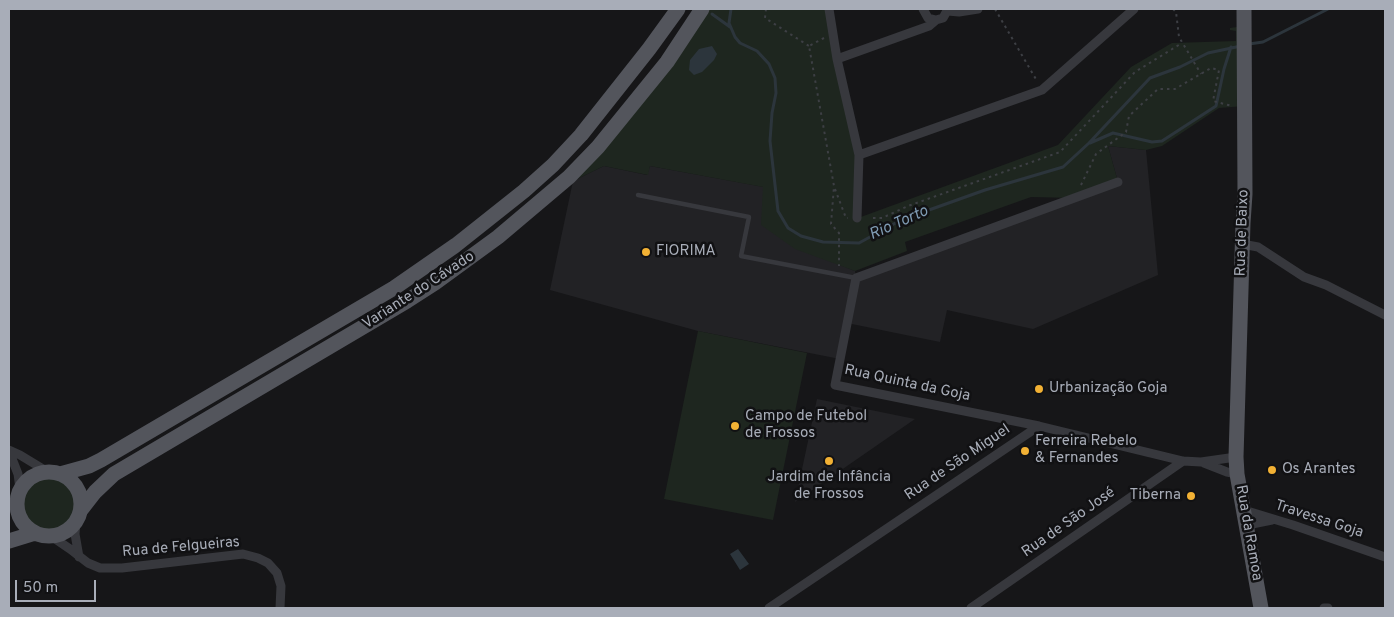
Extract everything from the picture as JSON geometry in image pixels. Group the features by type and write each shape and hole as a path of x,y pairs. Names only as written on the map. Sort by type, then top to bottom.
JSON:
{"main road":[{"name":"Variante do Cávado","path":"15,499 32,477 89,466 101,460 394,288 456,245 524,191 581,135 650,50 678,9"},
{"name":"Variante do Cávado","path":"51,536 69,530 104,483 114,474 435,284 498,237 569,177 598,147 667,62 702,9"},
{"name":"Rua de Baixo","path":"1236,457 1245,194 1244,9"},
{"name":"Rua da Ramoa","path":"1236,457 1237,474 1261,608"},
{"path":"54,473 68,478 79,492 81,501 78,516"},
{"path":"15,499 22,522 35,533"},
{"path":"9,541 35,533 51,536"}],"street":[{"path":"830,9 837,59 859,155 857,218"},
{"path":"923,9 928,18 936,20"},
{"path":"837,59 928,26 936,20 944,18 948,10 959,12 978,9"},
{"path":"859,155 1042,90 1134,9"},
{"path":"856,278 1118,182"},
{"path":"1242,244 1258,247 1304,278 1326,285 1385,315"},
{"name":"Rua Quinta da Goja","path":"856,278 835,384 1039,426 1183,461 1201,462 1236,457"},
{"name":"Rua de São Miguel","path":"769,608 1039,426"},
{"path":"9,450 54,473"},
{"path":"9,450 18,474 15,499"},
{"name":"Rua de São José","path":"971,608 1183,461"},
{"name":"Rua Quinta da Goja","path":"1201,462 1237,474"},
{"path":"78,516 75,534 79,557"},
{"path":"1245,518 1272,520"},
{"name":"Travessa Goja","path":"1245,518 1272,520 1293,525 1385,557"},
{"name":"Rua de Felgueiras","path":"51,536 88,563 100,568 122,568 243,554 258,558 268,563 277,574 281,586 280,608"}],"lane":[{"path":"638,195 749,217 742,256 856,278"}],"path":[{"path":"766,9 765,18 808,46 834,186 846,218 857,218"},
{"path":"995,9 1042,90"},
{"path":"1172,9 1176,12 1178,37 1201,74"},
{"path":"808,46 833,34"},
{"path":"873,218 882,218 908,206 1060,152 1135,72 1182,43"},
{"path":"1075,198 1096,154 1126,132 1129,116 1158,89 1175,90 1211,68 1219,70 1213,101 1224,104"},
{"path":"834,186 831,224 839,232 838,264 842,276"}],"shaded area":[{"path":"702,9 829,9 859,155 858,218 1058,145 1131,67 1172,43 1236,41 1236,31 1230,30 1230,28 1244,26 1245,106 1219,108 1162,146 1146,150 1108,146 1118,182 1075,198 1031,197 905,242 907,251 855,271 795,249 761,225 763,187 650,166 648,175 604,166 573,181"},
{"path":"712,46 717,54 714,60 702,72 694,75 689,70 690,60 699,49"},
{"path":"1108,146 1146,150 1158,275 1033,329 947,310 940,342 847,323 840,359 698,331 550,290 573,181 604,166 647,175 650,166 764,187 838,264 855,271 856,278 1118,182"},
{"name":"Campo de Futebol de Frossos","path":"698,331 807,353 773,520 664,499"},
{"name":"Jardim de Infância de Frossos","path":"817,399 915,419 795,502"},
{"path":"44,478 54,478 68,485 75,499 75,509 68,523 54,530 44,530 34,526 27,519 23,509 23,499 27,489 34,482"},
{"path":"738,549 749,564 740,570 730,554"}],"waterway":[{"name":"Rio Torto","path":"731,9 729,23 735,37 740,43 757,51 769,64 775,78 776,93 770,141 778,211 788,228 801,236 823,242 859,243 901,220 985,190 1063,167 1089,143 1150,78 1180,67 1208,53 1241,46"},
{"name":"Rio Torto","path":"1249,44 1263,42 1328,9"},
{"path":"712,14 730,27"},
{"name":"Rio Torto","path":"1090,143 1113,133 1152,142 1162,141 1216,106 1231,47"}],"place":[{"name":"FIORIMA","path":"646,252"},
{"name":"Urbanização Goja","path":"1039,389"},
{"name":"Campo de Futebol de Frossos","path":"735,426"},
{"name":"Ferreira Rebelo & Fernandes","path":"1025,451"},
{"name":"Jardim de Infância de Frossos","path":"829,461"},
{"name":"Os Arantes","path":"1272,470"},
{"name":"Tiberna","path":"1191,496"}]}
